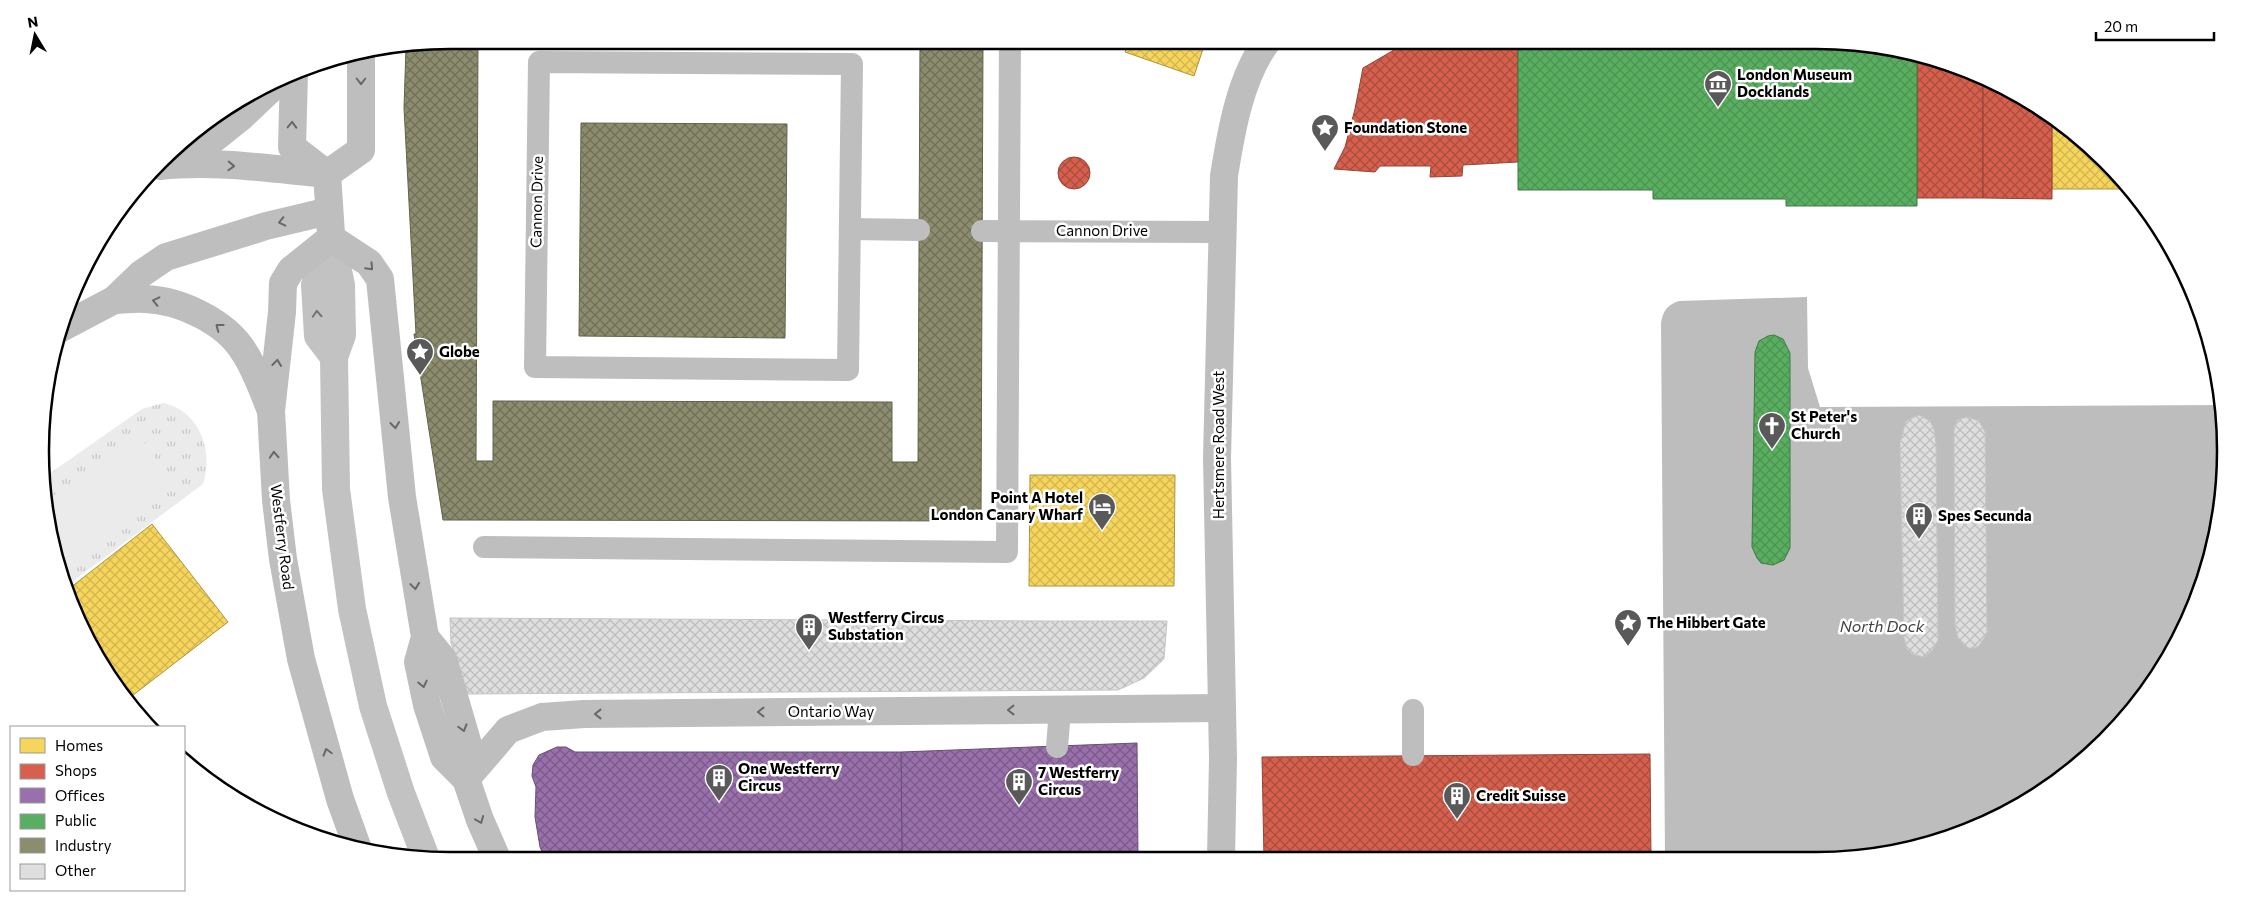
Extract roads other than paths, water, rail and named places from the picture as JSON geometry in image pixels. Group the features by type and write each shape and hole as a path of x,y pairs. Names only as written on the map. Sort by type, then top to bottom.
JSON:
{"main road":[{"name":"Hertsmere Road West","path":"1222,852 1217,458 1221,232 1224,176 1231,130 1245,85 1263,49"},
{"path":"171,165 248,166 327,174 361,150 362,58"},
{"path":"294,80 292,147 327,174 331,238 369,263 380,279 402,497 424,637 443,659 469,748 466,779 480,820 494,852"},
{"path":"171,165 241,117 264,95"},
{"path":"69,324 114,300 141,274 166,257 266,226 329,211"},
{"name":"Westferry Road","path":"331,238 291,270 283,283 282,312 271,411 277,510 301,659 340,799 355,841"},
{"path":"114,300 147,298 195,312 220,325 243,350 259,380 271,411"},
{"name":"Ontario Way","path":"466,779 508,730 542,716 584,714 1221,708"}],"street":[{"path":"331,238 315,285 318,336 334,357 336,489 352,608 373,706 401,794 423,851"}],"lane":[{"path":"484,547 1007,552 1010,49"},
{"name":"Cannon Drive","path":"539,62 852,64 850,229 848,370 535,367 539,62"},
{"path":"850,229 919,230"},
{"name":"Cannon Drive","path":"982,230 1010,232 1221,232"},
{"path":"1057,746 1060,710"},
{"path":"1412,710 1413,754"}],"water":[{"name":"North Dock","path":"1807,297 1808,368 1820,407 2215,405 2217,450 2214,503 2210,529 2196,580 2176,628 2150,674 2100,735 2039,785 1969,822 1919,839 1894,845 1842,851 1665,852 1661,323 1664,312 1671,304 1679,301"}],"place":[{"name":"London Museum Docklands","path":"1718,108"},
{"name":"Foundation Stone","path":"1325,152"},
{"name":"Globe","path":"420,376"},
{"name":"St Peter's Church","path":"1772,450"},
{"name":"Point A Hotel London Canary Wharf","path":"1102,531"},
{"name":"Spes Secunda","path":"1919,540"},
{"name":"The Hibbert Gate","path":"1628,647"},
{"name":"Westferry Circus Substation","path":"809,651"},
{"name":"One Westferry Circus","path":"719,802"},
{"name":"7 Westferry Circus","path":"1019,806"},
{"name":"Credit Suisse","path":"1457,820"}]}
